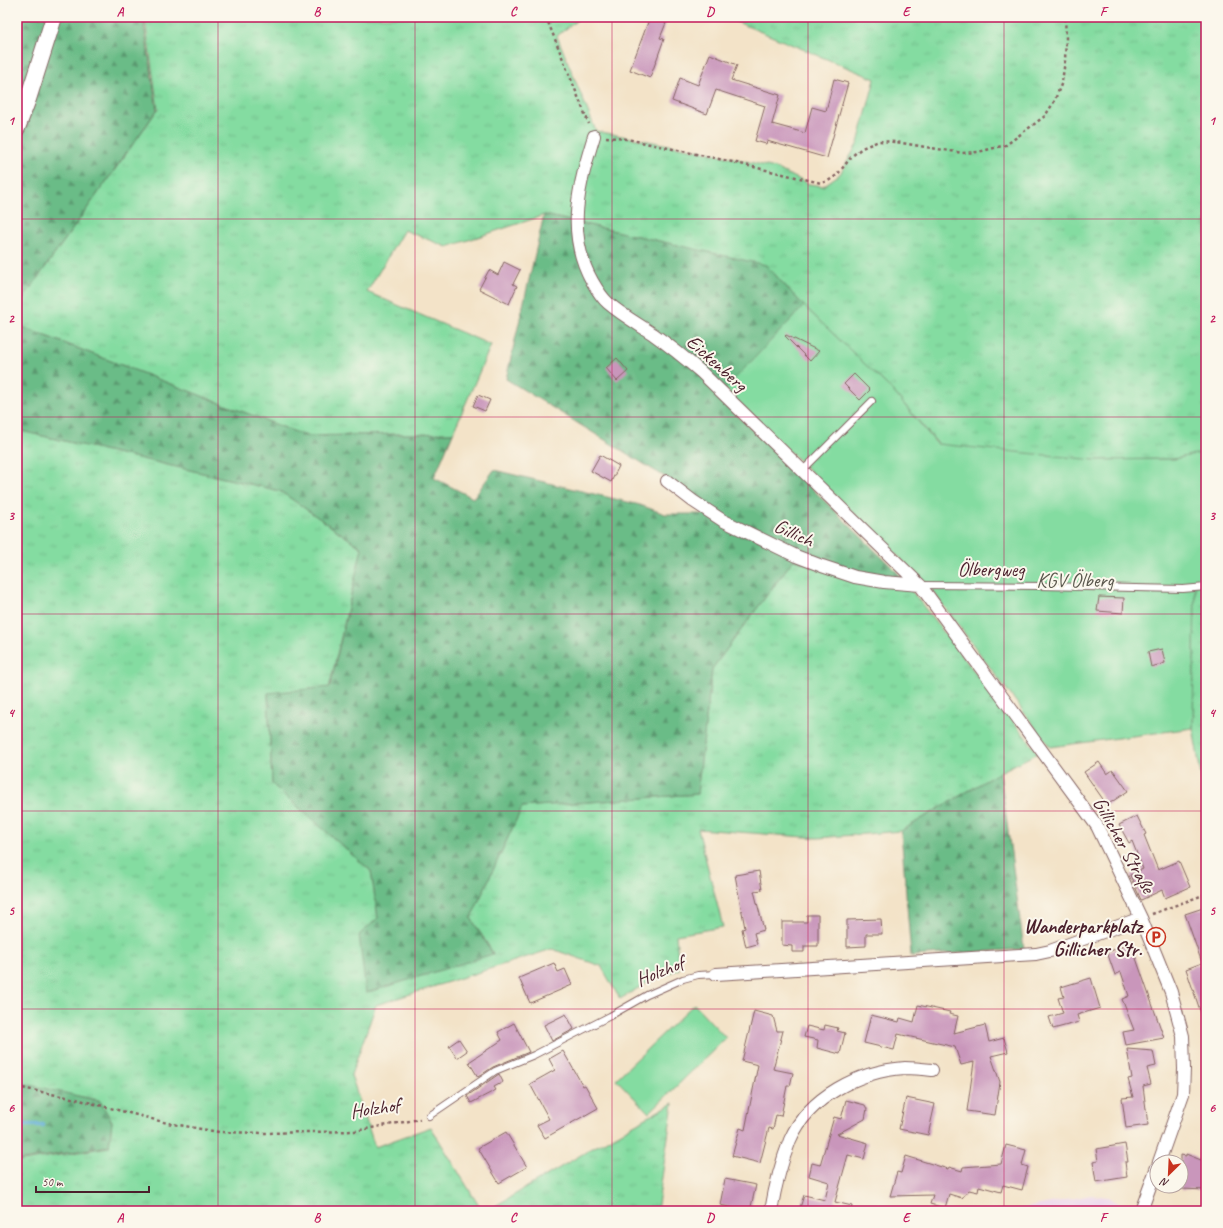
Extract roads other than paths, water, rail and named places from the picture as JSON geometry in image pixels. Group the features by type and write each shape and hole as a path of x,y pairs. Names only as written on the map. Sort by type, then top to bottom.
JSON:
{"main road":[{"path":"17,128 28,99 54,17"}],"street":[{"name":"Eickenberg","path":"594,136 583,172 576,214 578,244 588,274 597,290 606,302 618,312 671,347 701,372 920,585"},
{"name":"Gillich","path":"667,481 693,501 722,520 796,556 855,577 884,582 920,585"},
{"name":"Gillicher Straße","path":"920,585 1096,826 1141,918 1171,992 1182,1036 1184,1069 1183,1094 1162,1154"},
{"name":"Holzhof","path":"716,974 1036,954 1050,951 1141,918"},
{"path":"771,1211 776,1181 791,1139 810,1111 821,1101 842,1086 862,1077 905,1068 932,1070"},
{"path":"1141,1211 1149,1189"}],"lane":[{"path":"802,470 872,401"},
{"name":"Ölbergweg","path":"920,585 1183,589 1206,587"},
{"name":"Holzhof","path":"429,1116 495,1071 534,1055 653,992 683,979 698,975 716,974"}],"waterway":[{"path":"17,1125 43,1125"}],"place":[{"name":"Wanderparkplatz Gillicher Str.","path":"1156,937"}],"park label":[{"name":"KGV Ölberg","path":"1075,580"}]}
